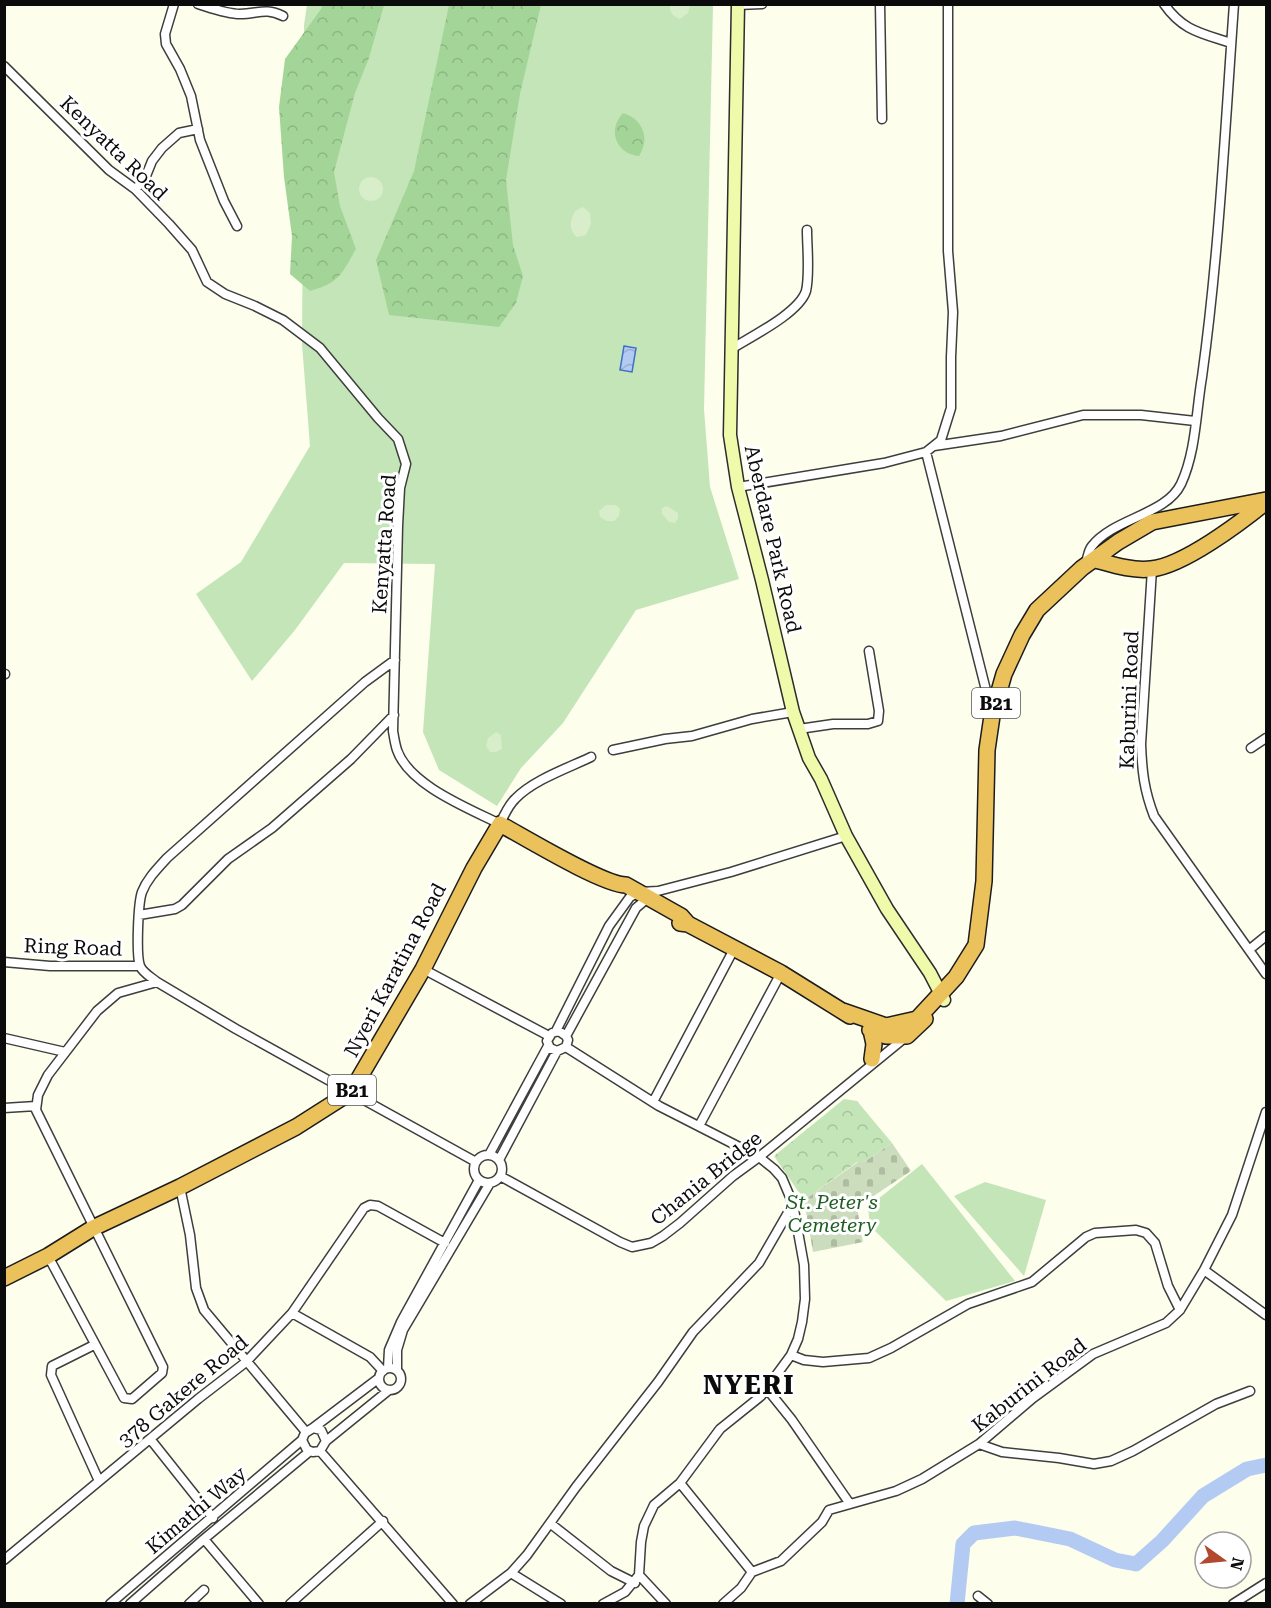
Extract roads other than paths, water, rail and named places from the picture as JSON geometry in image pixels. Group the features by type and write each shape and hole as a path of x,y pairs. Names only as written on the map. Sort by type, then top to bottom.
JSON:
{"highway":[{"name":"B21","path":"1089,564 1152,569 1174,562 1244,520 1266,501"},
{"name":"B21","path":"902,1036 946,993 976,945 984,881 987,750 992,716 1004,674 1022,635 1037,610 1089,564 1118,542 1152,522 1266,501"},
{"path":"500,824 617,885 626,885 681,916 688,924 781,973 871,1030 882,1035 902,1036"},
{"name":"Nyeri Karatina Road","path":"4,1278 48,1256 93,1228 180,1187 296,1127 351,1092 423,969 474,868 500,824"},
{"name":"B21","path":"917,1019 946,993"},
{"path":"843,1011 886,1026 917,1019"},
{"path":"871,1030 874,1044 872,1059"}],"street":[{"path":"174,4 165,34 166,44 191,96 200,140 224,201 237,226"},
{"path":"198,4 241,14 258,10 283,16"},
{"path":"738,5 762,4"},
{"path":"880,4 882,119"},
{"path":"738,487 884,463 926,452 942,440 951,408 953,312 948,251 946,167 948,4"},
{"path":"1164,4 1185,27 1231,43"},
{"path":"1089,564 1092,546 1104,535 1125,522 1168,500 1179,488 1186,474 1211,310 1234,4"},
{"name":"Aberdare Park Road","path":"738,5 730,435 738,487 793,712 808,758 821,779 846,836 887,909 946,993"},
{"name":"Kenyatta Road","path":"4,66 109,170 135,189 192,250 207,282 225,294 283,320 320,348 398,439 406,464 400,488 395,590 393,731 397,750 409,769 428,786 500,824"},
{"path":"135,189 144,181 152,161 162,148 179,133 198,129"},
{"path":"733,348 775,322 802,299 807,287 807,230"},
{"path":"934,446 1001,436 1083,415 1141,415 1195,421"},
{"path":"926,452 992,716"},
{"name":"Kaburini Road","path":"1152,569 1141,744 1146,795 1154,816 1266,974"},
{"path":"799,729 833,724 868,724 878,721 879,711 869,651"},
{"path":"395,660 365,682 166,858 149,878 141,893 138,942 140,966 157,982 236,1029 476,1161"},
{"path":"613,750 692,736 752,719 793,712"},
{"path":"139,915 175,909 182,904 228,859 272,828 351,759 394,715"},
{"path":"1251,748 1266,738"},
{"path":"500,824 507,808 516,798 591,757"},
{"path":"489,1155 609,926 643,896 731,872 846,836"},
{"path":"566,1036 643,896"},
{"path":"1250,949 1266,936"},
{"path":"653,1102 734,949"},
{"name":"Ring Road","path":"4,962 50,966 140,966"},
{"path":"423,969 551,1038 561,1049 653,1102 759,1157 782,1178 794,1204 804,1265 805,1299 798,1339 791,1355 761,1396 720,1429 680,1483 654,1506 644,1526 637,1579 625,1592 603,1604"},
{"path":"699,1126 781,973"},
{"path":"48,1256 124,1398 132,1399 163,1370 59,1160 36,1106 38,1095 48,1075 97,1011 118,993 157,982"},
{"name":"Chania Bridge","path":"828,1099 849,1084 902,1036 917,1019"},
{"path":"499,1160 568,1040 562,1032 551,1038"},
{"name":"Chania Bridge","path":"501,1176 620,1242 632,1247 651,1243 680,1223 733,1176 759,1157 872,1059 902,1036"},
{"path":"4,1038 65,1052"},
{"path":"4,1108 36,1106"},
{"name":"Kaburini Road","path":"723,1604 741,1588 752,1572 781,1561 822,1522 829,1510 904,1487 979,1444 1032,1398 1093,1354 1166,1323 1180,1310 1204,1270 1232,1215 1266,1112"},
{"path":"489,1155 499,1160 502,1168 501,1176 490,1183 479,1180 474,1170 476,1161 481,1156 489,1155"},
{"path":"387,1372 389,1350 395,1333 479,1180"},
{"path":"389,1390 381,1385 397,1350 403,1330 490,1183"},
{"path":"180,1187 198,1298 204,1310 307,1433 305,1447 315,1451 383,1521 453,1604"},
{"path":"470,1604 511,1573 551,1524 576,1487 658,1382 704,1318 759,1263 794,1204"},
{"name":"378 Gakere Road","path":"4,1560 246,1362 292,1313 364,1208 370,1205 378,1206 445,1243"},
{"path":"791,1355 804,1360 823,1362 869,1358 968,1304 1032,1282 1086,1237 1105,1231 1136,1230 1151,1237 1155,1243 1168,1286 1180,1310"},
{"path":"1204,1270 1266,1315"},
{"path":"292,1313 370,1357 387,1372 400,1376 398,1387 389,1390 326,1441 324,1433 307,1433"},
{"path":"94,1345 52,1366 50,1370 99,1481"},
{"name":"Kimathi Way","path":"110,1604 213,1518 307,1433 387,1372"},
{"path":"767,1389 792,1420 850,1504"},
{"path":"979,1444 1002,1452 1094,1464 1111,1461 1216,1404 1250,1391"},
{"path":"151,1440 213,1518"},
{"name":"Kimathi Way","path":"130,1604 204,1539 326,1441"},
{"path":"680,1483 752,1572"},
{"path":"290,1604 383,1521"},
{"path":"551,1524 610,1570 637,1579 666,1604"},
{"path":"204,1539 259,1603"},
{"path":"511,1573 561,1604"},
{"path":"1233,1604 1266,1583"},
{"path":"189,1604 204,1590"},
{"path":"978,1596 988,1604"}],"water":[{"path":"624,346 636,348 632,372 620,370"}],"waterway":[{"path":"957,1604 963,1544 974,1533 1015,1528 1070,1539 1115,1560 1136,1564 1162,1541 1203,1496 1247,1469 1266,1465"}],"district":[{"name":"NYERI","path":"749,1385"}],"park label":[{"name":"St. Peter's Cemetery","path":"832,1214"}]}
